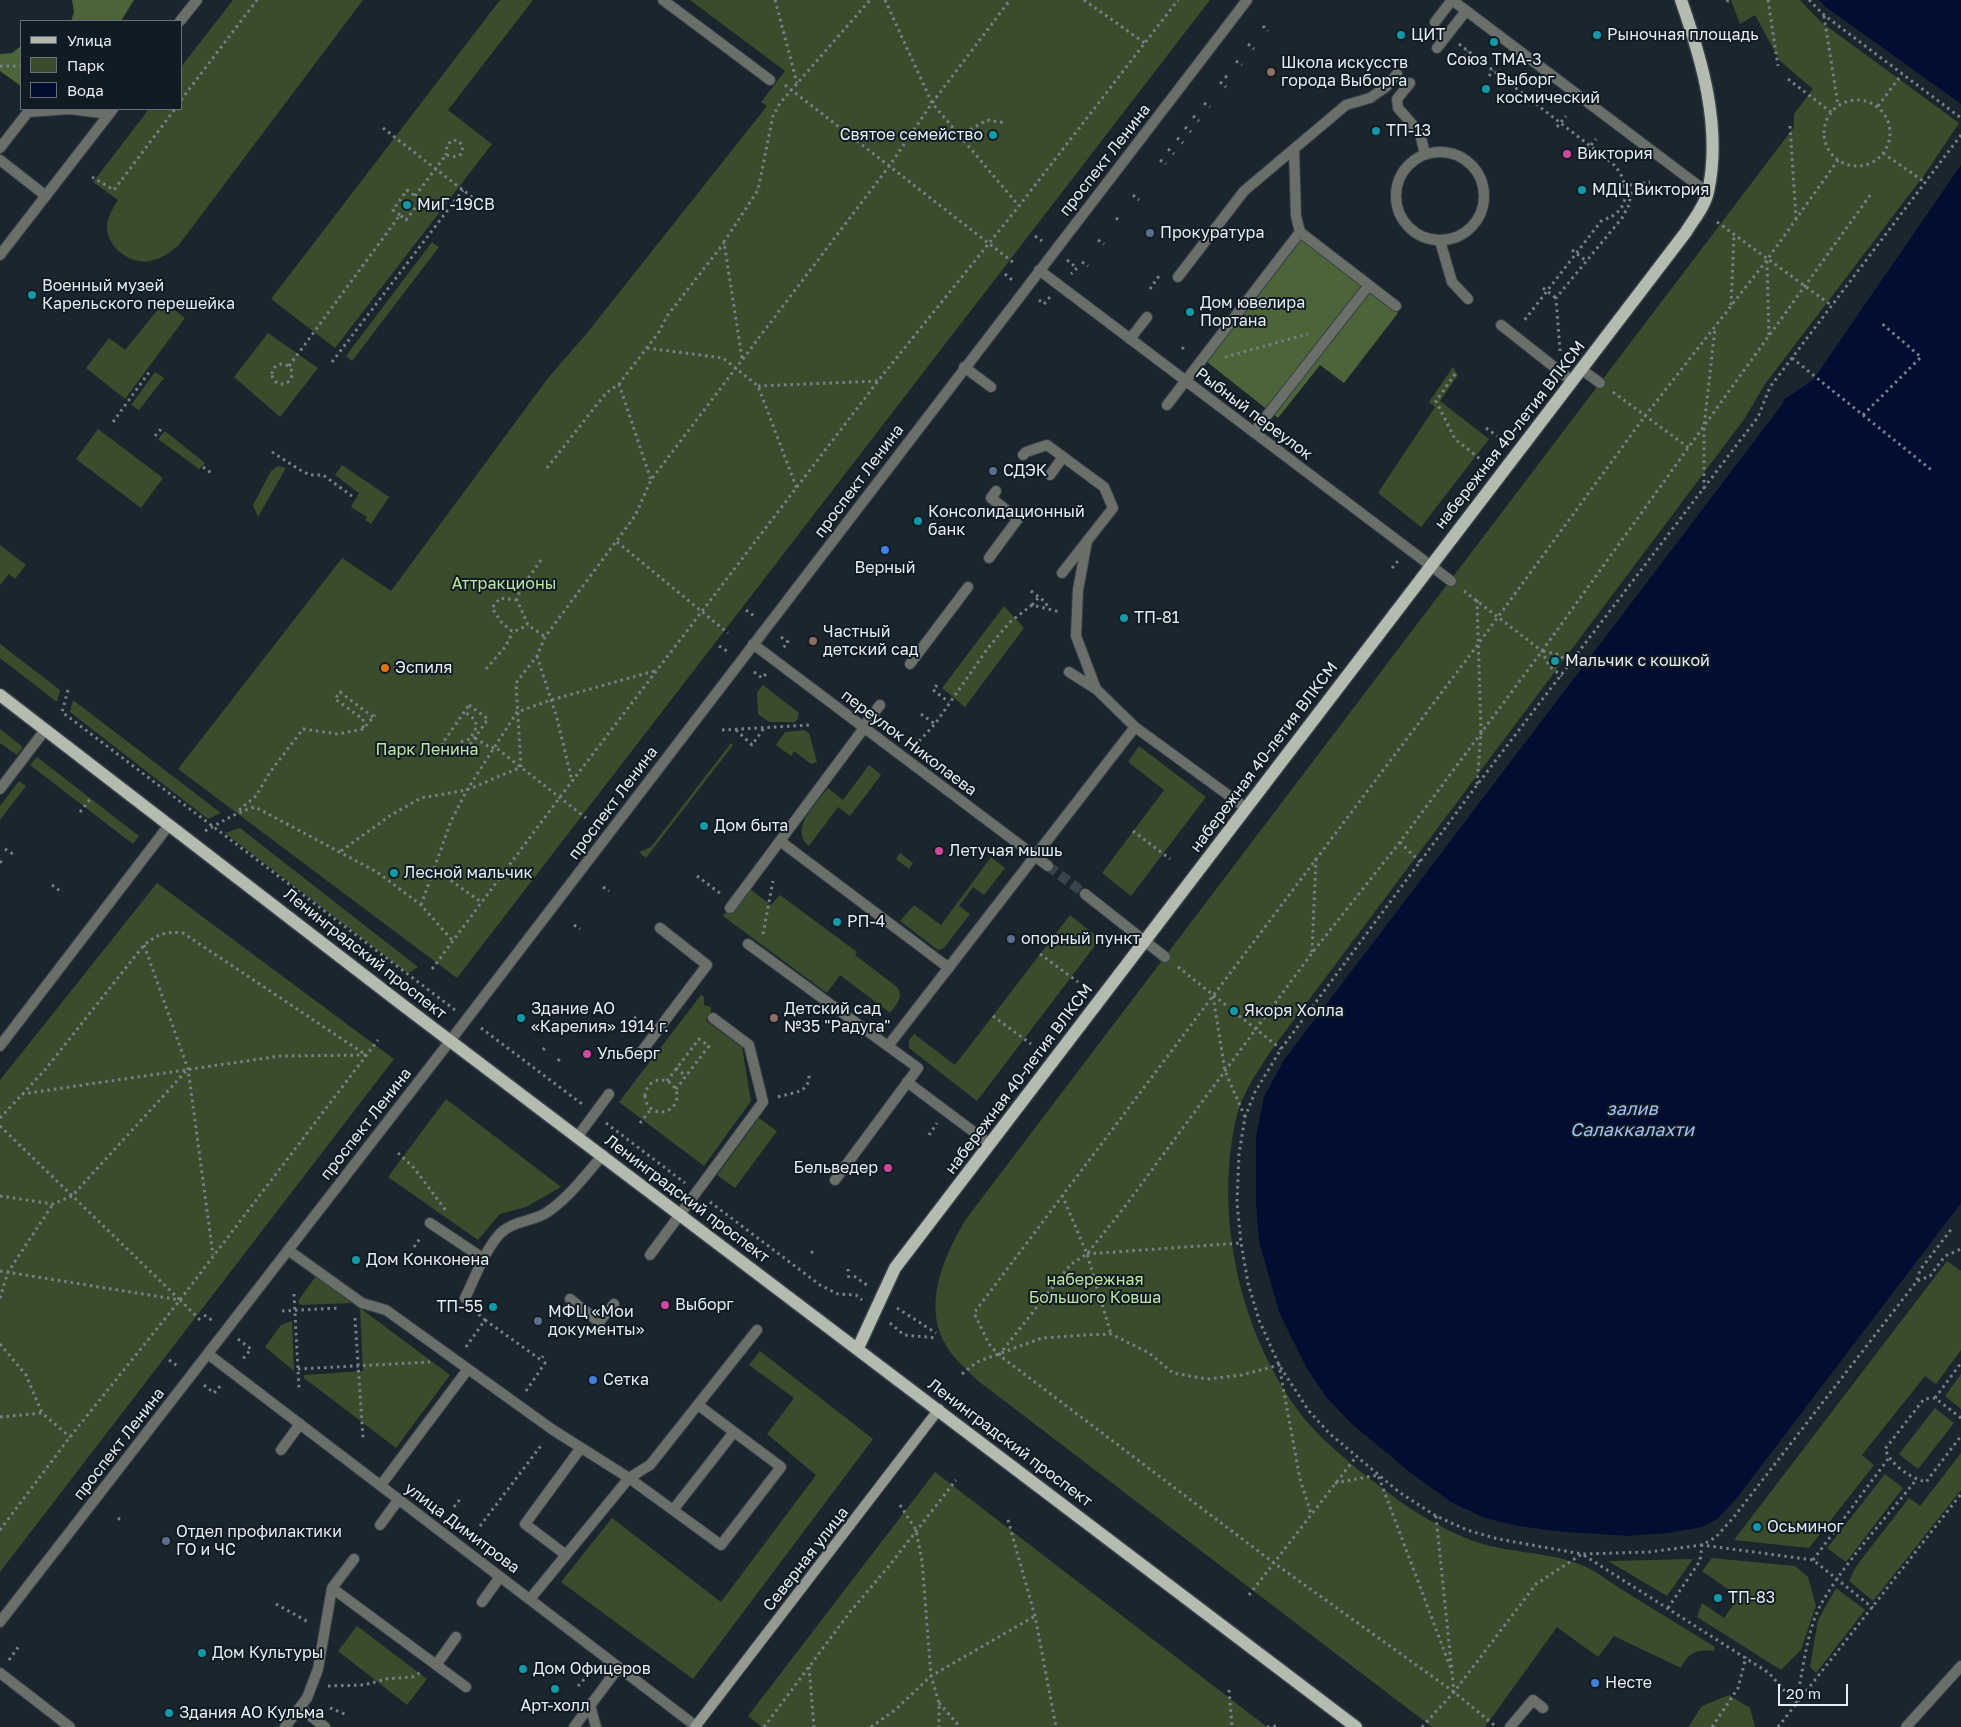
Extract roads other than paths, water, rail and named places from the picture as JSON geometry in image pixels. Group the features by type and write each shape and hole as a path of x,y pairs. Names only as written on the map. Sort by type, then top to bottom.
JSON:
{"main road":[{"path":"1682,0 1702,68 1709,111 1712,142 1708,193"},
{"name":"набережная 40-летия ВЛКСМ","path":"858,1348 895,1268 1686,232 1701,209 1708,193"},
{"name":"Ленинградский проспект","path":"0,696 170,824 450,1041 939,1409 1356,1727"},
{"name":"Северная улица","path":"696,1727 939,1409"}],"street":[{"path":"181,20 197,0"},
{"path":"663,0 774,80"},
{"name":"проспект Ленина","path":"0,1622 450,1041 1247,0"},
{"path":"1435,22 1452,0 1708,193"},
{"path":"1437,48 1466,11"},
{"path":"1178,277 1244,191 1346,105 1370,98 1386,87 1397,74"},
{"path":"1410,84 1397,99 1398,108 1420,133 1425,154"},
{"path":"0,148 28,112 56,110"},
{"path":"90,110 111,111"},
{"path":"0,255 111,111"},
{"path":"1294,149 1296,216 1300,232 1396,306"},
{"path":"1442,151 1456,154 1472,164 1483,182 1484,202 1479,218 1469,230 1462,235 1440,240 1418,235 1405,224 1396,202 1398,179 1410,162 1425,154 1442,151"},
{"path":"0,160 46,196"},
{"path":"1167,405 1300,232"},
{"path":"1440,240 1452,282 1468,299"},
{"name":"Рыбный переулок","path":"1039,270 1451,581"},
{"path":"1254,432 1369,285"},
{"path":"1130,339 1147,317"},
{"path":"1501,325 1572,380"},
{"path":"964,368 990,387"},
{"path":"1581,369 1600,383"},
{"path":"1024,455 1026,452 1047,445 1104,487 1113,508 1062,573"},
{"path":"1050,475 1063,457"},
{"path":"989,558 1020,515 991,498 996,491"},
{"path":"1087,542 1078,590 1076,636 1096,689"},
{"path":"910,664 968,587"},
{"name":"переулок Николаева","path":"753,644 1048,866"},
{"path":"1068,672 1096,689 1135,727 1246,808"},
{"path":"731,905 880,705"},
{"path":"888,1046 1135,727"},
{"path":"0,789 45,730"},
{"path":"0,1046 170,824"},
{"path":"780,841 949,968"},
{"path":"1085,894 1165,957"},
{"path":"642,1051 707,965 660,928"},
{"path":"748,944 918,1068 835,1180"},
{"path":"650,1255 763,1102 749,1045 713,1018"},
{"path":"908,1082 990,1144"},
{"path":"578,1136 609,1094"},
{"path":"465,1298 484,1258 499,1235 516,1223 545,1213 570,1193 602,1155"},
{"path":"430,1223 484,1258"},
{"path":"288,1250 357,1304 386,1310 580,1449 629,1478 721,1545 781,1467 698,1406"},
{"path":"570,1300 599,1322 614,1304"},
{"path":"530,1599 629,1478 650,1465 757,1330"},
{"name":"улица Димитрова","path":"208,1354 696,1727"},
{"path":"381,1485 468,1369"},
{"path":"281,1450 300,1424"},
{"path":"673,1510 734,1432"},
{"path":"566,1555 524,1524 580,1449"},
{"path":"380,1525 399,1499"},
{"path":"286,1727 312,1687 318,1669 332,1588 354,1559"},
{"path":"482,1602 500,1577"},
{"path":"332,1588 466,1687"},
{"path":"436,1665 456,1637"},
{"path":"1906,1727 1961,1666"},
{"path":"574,1727 619,1667"},
{"path":"0,1674 70,1727"},
{"path":"1511,1727 1533,1700 1543,1708"},
{"path":"590,1705 596,1727"},
{"path":"300,1708 325,1727"}],"water":[{"path":"1819,0 1961,0 1961,104 1826,7"},
{"name":"залив Салаккалахти","path":"1961,165 1961,1203 1736,1499 1716,1520 1702,1527 1668,1533 1627,1536 1555,1531 1519,1526 1485,1518 1451,1502 1411,1473 1352,1424 1327,1398 1306,1367 1279,1312 1259,1241 1256,1203 1256,1137 1264,1097 1284,1060 1784,402 1783,400 1813,380"}],"tunnel":[{"path":"1048,866 1085,894"}],"place":[{"name":"ЦИТ","path":"1401,35"},
{"name":"Рыночная площадь","path":"1597,35"},
{"name":"Союз ТМА-3","path":"1494,42"},
{"name":"Школа искусств города Выборга","path":"1271,72"},
{"name":"Выборг космический","path":"1486,89"},
{"name":"ТП-13","path":"1376,131"},
{"name":"Святое семейство","path":"993,135"},
{"name":"Виктория","path":"1567,154"},
{"name":"МДЦ Виктория","path":"1582,190"},
{"name":"МиГ-19СВ","path":"407,205"},
{"name":"Прокуратура","path":"1150,233"},
{"name":"Военный музей Карельского перешейка","path":"32,295"},
{"name":"Дом ювелира Портана","path":"1190,312"},
{"name":"СДЭК","path":"993,471"},
{"name":"Консолидационный банк","path":"918,521"},
{"name":"Верный","path":"885,550"},
{"name":"ТП-81","path":"1124,618"},
{"name":"Частный детский сад","path":"813,641"},
{"name":"Мальчик с кошкой","path":"1555,661"},
{"name":"Эспиля","path":"385,668"},
{"name":"Дом быта","path":"704,826"},
{"name":"Летучая мышь","path":"939,851"},
{"name":"Лесной мальчик","path":"394,873"},
{"name":"РП-4","path":"837,922"},
{"name":"опорный пункт","path":"1011,939"},
{"name":"Якоря Холла","path":"1234,1011"},
{"name":"Здание АО «Карелия» 1914 г.","path":"521,1018"},
{"name":"Детский сад №35 \"Радуга\"","path":"774,1018"},
{"name":"Ульберг","path":"587,1054"},
{"name":"Бельведер","path":"888,1168"},
{"name":"Дом Конконена","path":"356,1260"},
{"name":"Выборг","path":"665,1305"},
{"name":"ТП-55","path":"493,1307"},
{"name":"МФЦ «Мои документы»","path":"538,1321"},
{"name":"Сетка","path":"593,1380"},
{"name":"Осьминог","path":"1757,1527"},
{"name":"Отдел профилактики ГО и ЧС","path":"166,1541"},
{"name":"ТП-83","path":"1718,1598"},
{"name":"Дом Культуры","path":"202,1653"},
{"name":"Дом Офицеров","path":"523,1669"},
{"name":"Несте","path":"1595,1683"},
{"name":"Арт-холл","path":"555,1689"},
{"name":"Здания АО Кульма","path":"169,1713"}],"park label":[{"name":"Аттракционы","path":"504,584"},
{"name":"Парк Ленина","path":"427,750"},
{"name":"набережная Большого Ковша","path":"1095,1289"}]}
